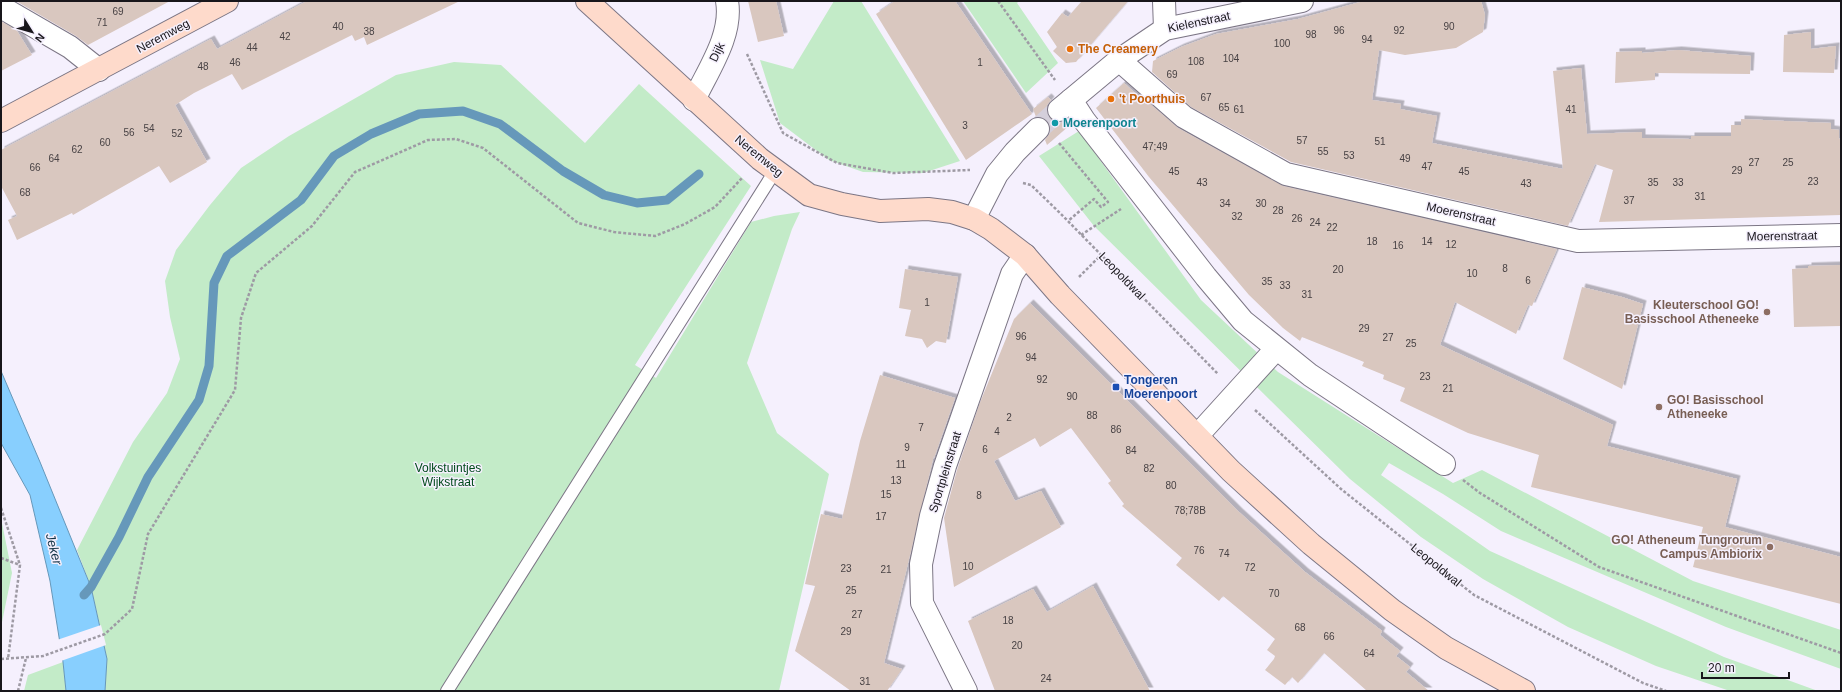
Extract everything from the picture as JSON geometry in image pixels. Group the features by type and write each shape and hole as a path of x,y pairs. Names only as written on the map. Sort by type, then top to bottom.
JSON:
{"street":[{"name":"Neremweg","path":"1,121 227,1"},
{"name":"Neremweg","path":"587,1 694,100 768,165 810,195 842,204 880,211 928,209 952,212 974,219"},
{"name":"Dijk","path":"694,100 725,35 728,8 727,1"},
{"path":"1164,1 1165,29"},
{"name":"Kielenstraat","path":"1065,105 1119,60 1165,29 1302,1"},
{"path":"1,7 70,47 99,70"},
{"name":"Moerenstraat","path":"1119,60 1184,117 1244,152 1286,174 1578,241 1841,235"},
{"path":"1065,105 1084,120 1206,277 1244,321 1310,376 1444,464"},
{"path":"1038,129 1015,152 997,174 974,219 991,229 1025,255 1060,295 1231,471 1311,544 1392,610 1446,648 1524,691"},
{"name":"Sportpleinstraat","path":"966,691 922,603 922,564 931,516 945,466 1012,274 1025,255"},
{"path":"1197,436 1238,394 1276,349"}],"lane":[{"path":"447,691 768,165"}],"path":[{"path":"998,1 1050,74 1065,105"},
{"name":"Leopoldwal","path":"725,35 743,47 783,133 837,163 892,173 964,169 997,174 1031,185 1238,394 1341,489 1474,595 1643,684 1666,691"},
{"path":"1,659 43,656 105,634 132,609 148,534 235,390 241,318 256,273 312,226 355,172 428,140 456,139 483,148 578,223 614,232 655,236 685,224 715,207 768,165"},
{"path":"1066,151 1108,202 1101,207 1094,199 1068,221"},
{"path":"1081,235 1114,212 1145,197"},
{"path":"1060,295 1102,255"},
{"path":"1444,464 1480,493 1598,568 1841,653"},
{"path":"1,508 20,565 8,659"},
{"path":"1,558 20,565"},
{"path":"18,691 26,658"}],"green space":[{"path":"834,1 861,1 960,161 923,173 863,172 829,160 780,123 760,60 793,69"},
{"path":"963,1 1019,1 1017,3 1058,63 1026,93"},
{"name":"Volkstuintjes Wijkstraat","path":"454,62 501,65 585,143 639,84 751,186 635,365 656,378 751,222 774,216 800,212 792,229 747,363 777,433 829,474 779,691 105,691 107,659 91,587 77,550 133,442 167,393 180,359 170,317 165,281 176,250 210,205 241,168 289,136 396,75"},
{"path":"1079,131 1201,300 1278,372 1453,483 1482,470 1693,581 1841,630 1841,669 1726,627 1501,531 1443,494 1389,463 1381,475 1490,551 1724,657 1818,691 1730,691 1656,666 1568,627 1483,579 1421,537 1350,479 1094,226 1039,156"},
{"path":"1,518 12,573 1,627"},
{"path":"63,662 66,691 24,691 28,675"}],"water":[{"name":"Jeker","path":"1,371 91,587 107,659 105,691 66,691 63,662 50,581 30,495 1,443"}],"pier":[{"path":"101,625 106,645 61,661 57,640"}],"building":[{"path":"16,1 170,1 88,45 76,36"},
{"path":"307,1 460,1 367,45 364,37 355,41 352,35 242,90 232,74 194,93 175,105 207,162 170,183 159,166 73,215 72,213 17,240 8,220 17,216 1,186 1,150 211,39 217,49"},
{"path":"748,1 776,1 784,36 758,42"},
{"path":"895,1 955,1 1032,114 966,160 876,14"},
{"path":"1082,1 1128,1 1076,62 1066,63 1053,51 1057,47 1047,32 1062,13 1068,17"},
{"path":"1364,1 1481,1 1485,15 1483,32 1456,48 1405,55 1379,50 1372,100 1401,104 1400,109 1437,116 1432,143 1563,169 1553,71 1581,68 1587,134 1642,132 1642,138 1691,139 1691,136 1731,136 1731,125 1741,125 1741,119 1831,123 1831,129 1839,130 1839,139 1841,138 1841,215 1599,222 1613,170 1595,164 1568,226 1291,162 1191,107 1152,72 1153,61 1181,47 1216,34 1298,19"},
{"path":"1,21 17,31 32,55 1,71"},
{"path":"1811,32 1811,49 1836,46 1834,73 1783,72 1784,35"},
{"path":"1678,50 1751,56 1750,74 1655,73 1655,80 1615,83 1616,52 1642,51 1642,53"},
{"path":"1124,83 1148,105 1148,102 1178,128 1283,186 1557,249 1532,306 1528,305 1516,334 1455,302 1440,345 1613,425 1607,446 1737,479 1725,527 1841,557 1841,604 1693,567 1703,527 1531,487 1539,455 1468,433 1400,401 1405,388 1383,379 1384,375 1362,366 1364,362 1302,337 1300,341 1283,328 1249,295 1149,177 1096,108"},
{"path":"1048,97 1051,100 1047,105 1047,112 1050,118 1055,122 1061,122 1067,119 1071,124 1047,145 1045,140 1050,133 1050,125 1047,120 1042,117 1036,117 1033,109"},
{"path":"1841,265 1841,326 1794,327 1792,269 1808,268 1808,266"},
{"path":"905,269 958,277 946,343 936,341 927,348 922,339 905,336 911,310 899,308"},
{"path":"1582,287 1643,304 1622,389 1563,359"},
{"path":"1030,303 1239,512 1305,572 1382,631 1380,635 1400,651 1396,656 1410,667 1406,672 1429,691 1367,691 1324,653 1298,683 1292,677 1285,685 1265,670 1275,656 1267,650 1275,639 1223,596 1219,601 1176,565 1182,558 1122,506 1124,504 1108,483 1111,481 1071,428 1040,447 1035,438 994,461 1015,501 1041,491 1061,527 954,587 944,518 957,470 979,405 1014,319"},
{"path":"880,375 955,398 934,458 934,455 884,663 902,669 887,691 851,691 795,651 815,586 805,584 821,514 842,519 860,441"},
{"path":"1093,586 1150,691 995,691 968,621 1033,589 1047,612"}],"waterway":[{"path":"84,595 91,587 119,537 148,477 199,400 209,366 214,283 227,256 301,200 334,156 371,134 419,114 463,111 500,124 563,171 604,195 637,203 667,200 699,174"}],"tunnel":[{"path":"1038,129 1059,110"}],"place":[{"name":"The Creamery","path":"1070,49"},
{"name":"'t Poorthuis","path":"1111,99"},
{"name":"Moerenpoort","path":"1055,123"},
{"name":"Kleuterschool GO! Basisschool Atheneeke","path":"1767,312"},
{"name":"Tongeren Moerenpoort","path":"1116,387"},
{"name":"GO! Basisschool Atheneeke","path":"1659,407"},
{"name":"GO! Atheneum Tungrorum Campus Ambiorix","path":"1770,547"}]}
